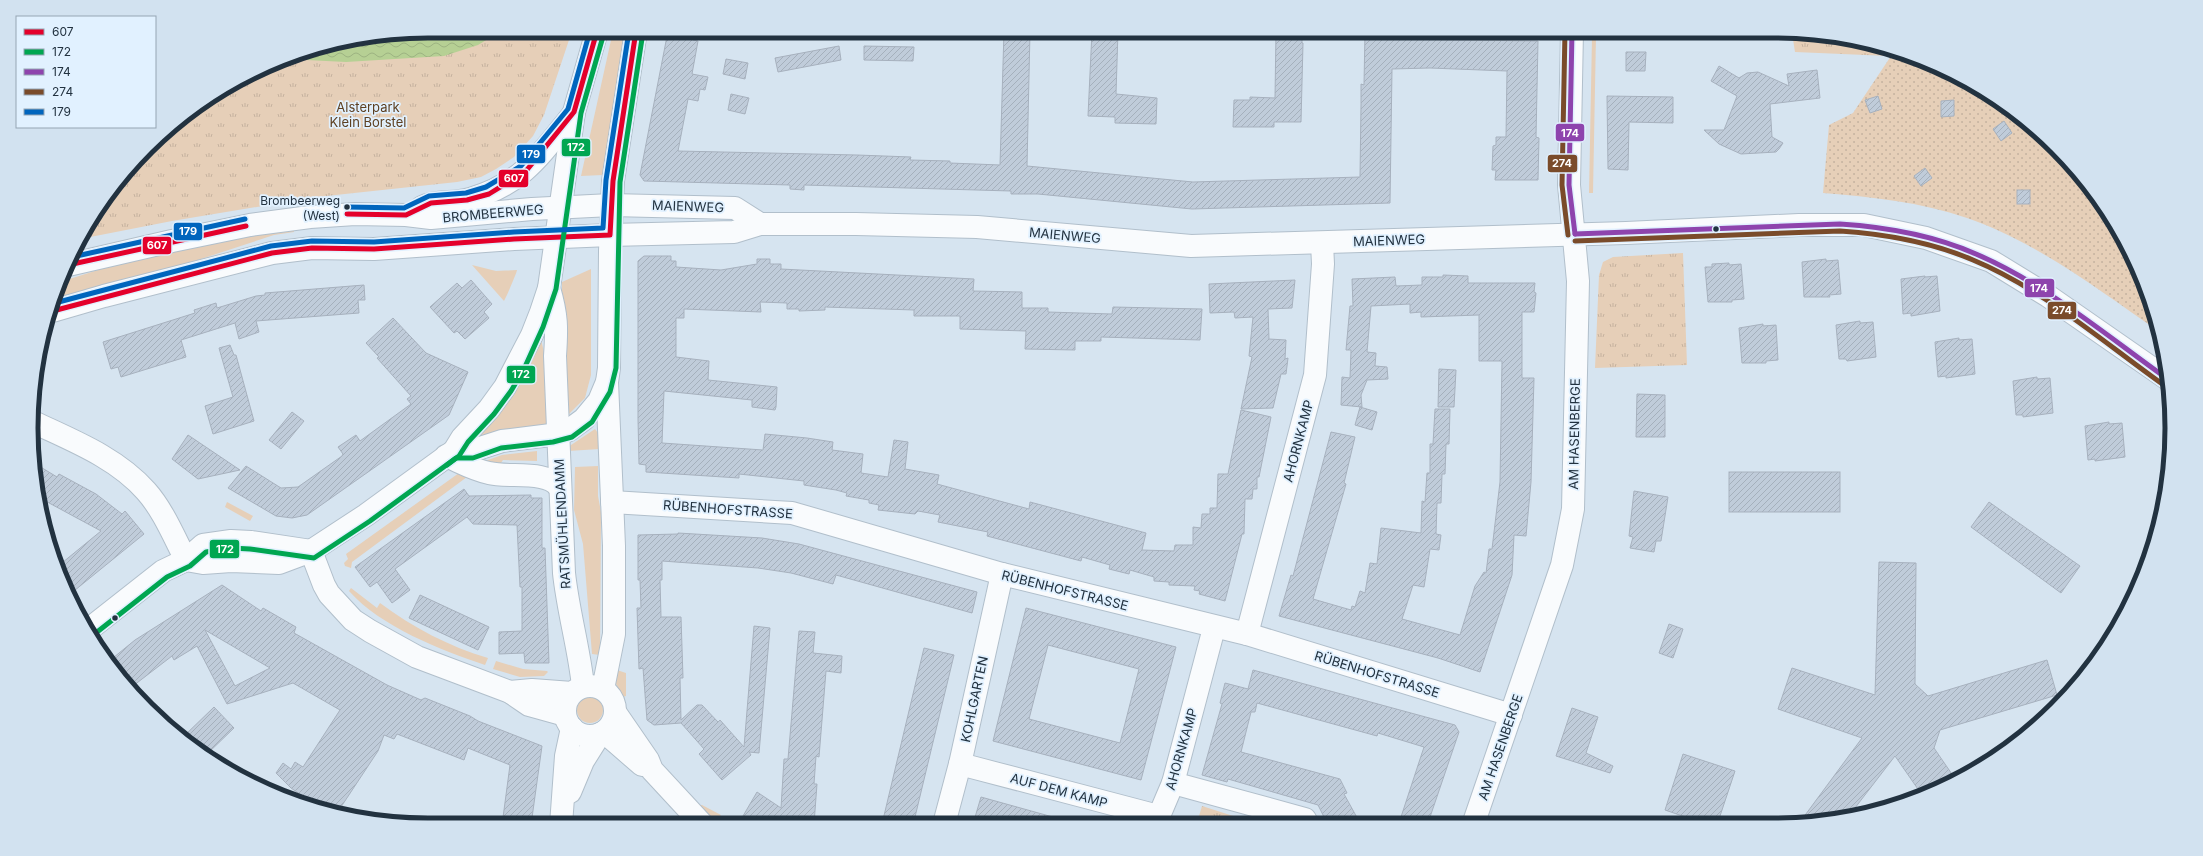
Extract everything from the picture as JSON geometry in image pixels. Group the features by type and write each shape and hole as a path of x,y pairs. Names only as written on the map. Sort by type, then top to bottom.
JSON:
{"street":[{"name":"RATSMÜHLENDAMM","path":"586,689 567,600 560,487 555,356 557,327 556,312 549,288 574,112 595,38"},
{"name":"RATSMÜHLENDAMM","path":"562,816 568,722 566,703 586,689 614,634 612,502 607,382 609,368 611,205 613,181 635,38"},
{"name":"AM HASENBERGE","path":"1475,818 1562,566 1573,509 1578,281 1575,234 1569,185 1572,38"},
{"path":"406,214 431,203 467,200 489,194 510,183 526,171 538,158 574,112"},
{"name":"BROMBEERWEG","path":"75,263 250,225 338,214 406,214 431,218 560,207 611,205"},
{"name":"MAIENWEG","path":"611,205 735,208 760,224"},
{"name":"MAIENWEG","path":"610,235 734,232 760,224 856,224 977,227 1191,246 1322,243 1840,224 1884,228 1926,238 1970,252 2011,272 2162,375"},
{"name":"BROMBEERWEG","path":"57,310 104,296 272,253 312,248 374,249 556,237 610,235"},
{"name":"AHORNKAMP","path":"1247,634 1316,375 1323,264 1322,243"},
{"path":"92,627 163,571 186,560 203,545 231,541 278,545 311,551 366,515 450,453 462,438 490,409 518,366 536,325 549,288"},
{"path":"450,453 471,451 502,441 559,434 569,430 584,419 598,401 607,382"},
{"path":"38,424 101,456 135,479 158,507 186,560"},
{"path":"450,453 490,474 547,478 556,482 560,487"},
{"name":"RÜBENHOFSTRASSE","path":"612,502 792,513 1002,574 1214,628 1247,634 1511,715"},
{"path":"311,551 324,585 340,608 353,620 417,656 510,692 529,705 568,722 585,735 602,733 642,766 652,770"},
{"name":"KOHLGARTEN","path":"946,818 960,764 1002,574"},
{"name":"AHORNKAMP","path":"1157,818 1173,783 1214,628"},
{"name":"RATSMÜHLENDAMM","path":"562,816 582,761 613,720 615,712 612,699 586,689"},
{"path":"510,692 586,689"},
{"path":"615,712 648,760 652,770 696,818"},
{"name":"AUF DEM KAMP","path":"960,764 1153,818"},
{"path":"1173,783 1301,818"}],"green space":[{"name":"Alsterpark Klein Borstel","path":"428,38 570,38 544,115 533,136 514,157 481,177 457,182 317,197 172,221 88,238 104,211 119,191 152,152 211,104 256,78 327,51 377,41"},
{"path":"611,38 627,38 603,175 581,176"},
{"path":"1592,38 1596,38 1593,193 1589,193"},
{"path":"1793,39 1826,41 1851,45 1891,56 1795,52"},
{"path":"1891,56 1947,78 1992,104 2051,152 2099,211 2125,256 2152,327 2066,268 2017,239 1992,228 1950,212 1914,204 1878,198 1823,193 1829,125 1853,113"},
{"path":"294,228 294,232 274,235 192,262 61,299 68,280 136,258"},
{"path":"1683,253 1687,365 1595,368 1599,275 1603,262 1613,257"},
{"path":"472,265 496,271 517,270 504,301"},
{"path":"591,269 591,375 585,398 566,417 562,327 562,282"},
{"path":"541,339 545,357 550,426 466,444"},
{"path":"595,429 598,433 600,449 568,451 568,447"},
{"path":"537,451 537,461 503,460 496,470 485,461 502,455"},
{"path":"598,466 598,496 601,512 600,655 592,654 583,544 574,510 575,467"},
{"path":"459,473 471,474 352,562 351,568 345,566 344,563 348,559 346,554"},
{"path":"227,502 253,516 250,521 225,507"},
{"path":"351,588 377,608 380,603 418,628 460,648 488,658 485,665 412,636 394,626 362,604 349,591"},
{"path":"496,661 523,669 548,672 544,676 520,677 493,669"},
{"path":"614,669 626,673 626,696 623,697 616,684"},
{"path":"590,697 599,701 603,710 599,719 590,723 581,719 577,710 581,701"},
{"path":"696,805 702,805 721,815 719,818 708,818"},
{"path":"1202,806 1239,818 1198,818"}],"water":[{"path":"428,38 490,38 478,45 444,56 346,62 301,60 327,51 377,41"}],"building":[{"path":"667,38 693,38 693,40 698,41 692,74 708,77 705,90 700,89 698,101 688,99 678,151 911,157 910,160 950,161 950,163 1000,165 1004,38 1030,38 1027,166 1193,182 1360,177 1361,84 1364,85 1365,38 1538,41 1536,137 1539,138 1538,180 1495,180 1496,170 1492,170 1493,146 1496,145 1496,137 1506,137 1507,71 1430,68 1392,69 1390,203 1192,209 1038,194 1011,194 1011,191 804,185 804,190 790,189 790,185 644,181 640,175"},
{"path":"1092,38 1118,38 1116,94 1157,98 1156,124 1115,123 1115,117 1088,116"},
{"path":"1276,38 1302,38 1301,122 1274,122 1274,127 1233,127 1234,100 1250,100 1250,97 1275,98"},
{"path":"839,46 841,60 778,72 775,58"},
{"path":"864,46 914,47 913,61 864,60"},
{"path":"1626,52 1646,52 1645,71 1626,71"},
{"path":"726,59 748,63 745,79 723,74"},
{"path":"1719,66 1739,78 1747,73 1758,72 1789,86 1787,74 1817,70 1820,98 1770,104 1772,137 1783,143 1776,152 1741,154 1719,144 1704,130 1724,130 1737,96 1711,81"},
{"path":"731,94 749,98 745,114 728,110"},
{"path":"1607,96 1673,97 1673,123 1629,122 1628,170 1608,169"},
{"path":"1878,96 1882,109 1870,113 1865,100"},
{"path":"1954,100 1954,116 1941,117 1941,101"},
{"path":"2004,121 2012,133 2001,141 1993,129"},
{"path":"1925,168 1932,178 1921,186 1914,176"},
{"path":"2017,190 2030,190 2030,204 2017,204"},
{"path":"644,256 671,256 671,261 676,261 676,267 721,270 757,264 757,259 770,259 770,264 781,264 781,269 974,279 973,291 1022,292 1022,308 1048,308 1048,312 1112,314 1113,307 1202,309 1200,340 1101,337 1101,341 1075,341 1075,350 1025,349 1026,331 960,329 960,316 914,316 914,310 825,307 825,310 799,311 799,309 787,309 787,303 760,302 761,312 684,309 684,318 676,318 676,357 709,361 708,380 777,387 776,407 775,410 752,407 752,400 664,391 662,443 763,450 765,434 807,438 833,442 832,450 863,454 861,473 888,477 894,440 908,442 905,469 939,475 937,484 1029,509 1030,502 1146,533 1142,550 1174,551 1175,545 1193,545 1193,527 1201,528 1202,514 1210,514 1210,508 1217,508 1218,474 1228,474 1241,410 1271,417 1259,477 1257,477 1257,489 1253,489 1252,499 1245,499 1244,534 1242,534 1225,601 1199,594 1200,591 1194,590 1195,586 1169,585 1169,582 1154,581 1154,577 1130,570 1129,574 1109,569 1110,565 1082,557 1081,561 987,536 988,532 938,522 940,515 918,511 915,514 878,510 879,505 869,503 869,500 846,496 847,493 836,490 804,485 804,481 739,474 739,478 646,472 646,465 639,464 638,419 638,261"},
{"path":"1826,259 1826,261 1838,260 1841,294 1829,295 1830,297 1804,297 1802,262"},
{"path":"1729,263 1729,265 1741,264 1744,299 1732,300 1732,302 1708,302 1705,267 1712,267 1712,264"},
{"path":"1443,275 1468,276 1468,283 1535,283 1534,292 1536,293 1534,312 1522,312 1522,378 1534,378 1531,482 1526,536 1514,535 1512,575 1480,672 1438,658 1279,616 1291,575 1293,576 1331,432 1355,437 1344,483 1346,484 1313,599 1351,610 1352,606 1355,607 1360,591 1365,593 1370,563 1377,564 1381,528 1421,533 1422,501 1425,502 1427,473 1430,473 1430,444 1433,444 1435,409 1450,409 1449,444 1446,444 1445,474 1442,474 1441,503 1437,503 1436,534 1441,535 1439,550 1430,549 1424,587 1413,585 1402,619 1460,635 1475,586 1484,572 1486,573 1489,549 1492,549 1500,482 1502,361 1479,361 1479,315 1421,317 1421,312 1410,313 1410,304 1371,306 1367,352 1376,353 1375,366 1387,367 1388,379 1367,380 1361,395 1362,407 1341,405 1342,377 1350,378 1351,350 1346,350 1350,306 1353,306 1352,279 1395,277 1396,286 1422,285 1422,277 1443,277"},
{"path":"1937,276 1940,311 1911,316 1911,313 1903,314 1901,279"},
{"path":"471,280 492,304 484,312 489,318 465,339 457,331 454,333 430,307 457,283 462,288"},
{"path":"1295,280 1292,308 1268,309 1269,339 1286,340 1285,359 1288,358 1286,374 1281,374 1273,408 1241,409 1252,357 1249,356 1253,317 1235,318 1234,312 1210,313 1209,284"},
{"path":"364,285 365,300 358,300 359,313 256,321 259,332 239,339 235,323 181,340 186,357 121,377 118,367 111,369 103,342 195,313 194,310 216,303 217,308 256,296 265,295 265,293"},
{"path":"393,318 426,353 468,372 449,415 307,515 292,518 276,516 228,488 246,466 281,488 298,487 342,456 343,454 338,447 356,435 360,441 411,404 407,399 411,396 377,358 379,357 366,343"},
{"path":"1860,321 1860,323 1873,322 1876,357 1847,361 1846,359 1839,359 1836,325"},
{"path":"1763,324 1763,326 1776,325 1778,360 1766,361 1766,363 1742,363 1739,328"},
{"path":"1959,338 1959,340 1972,339 1975,374 1946,378 1946,376 1938,377 1935,342"},
{"path":"230,345 234,355 236,355 254,421 213,434 205,406 233,397 219,348"},
{"path":"1439,369 1456,370 1454,407 1438,407"},
{"path":"2037,377 2037,379 2050,378 2053,413 2023,417 2023,415 2016,415 2013,381"},
{"path":"1637,394 1665,395 1665,437 1636,437"},
{"path":"1360,407 1377,412 1372,430 1355,425"},
{"path":"292,412 304,421 281,449 269,440"},
{"path":"2109,422 2109,424 2122,423 2125,457 2095,461 2095,459 2088,460 2085,426"},
{"path":"188,435 240,470 198,479 172,459"},
{"path":"40,467 57,477 59,474 96,494 122,514 125,511 144,534 74,591 63,562 101,531 44,500"},
{"path":"1729,472 1840,472 1840,512 1729,512"},
{"path":"464,489 469,496 531,495 531,498 542,498 542,548 545,548 549,663 525,663 524,653 499,654 499,632 522,631 522,587 520,587 517,525 473,524 467,517 395,569 410,590 392,603 377,582 370,587 355,567"},
{"path":"1634,491 1668,497 1661,541 1656,541 1654,552 1630,548 1633,537 1629,536"},
{"path":"1989,502 2080,566 2061,593 1971,527"},
{"path":"678,533 762,538 799,544 977,592 972,613 836,575 833,584 791,573 758,568 662,561 662,580 660,580 661,617 681,617 683,678 680,678 681,720 697,705 702,705 718,722 720,720 744,747 754,626 770,628 759,753 749,752 751,755 722,780 699,754 704,749 681,723 654,725 647,720 643,668 639,669 637,608 641,608 640,580 638,580 638,535"},
{"path":"1879,562 1916,563 1915,684 1928,696 2047,660 2057,695 1940,730 1934,748 1953,775 1947,778 1919,790 1895,756 1853,811 1804,817 1862,738 1778,709 1792,668 1875,695"},
{"path":"222,585 261,611 263,608 296,627 294,633 387,685 421,700 425,698 542,746 532,818 503,818 510,765 468,748 464,760 397,734 394,739 384,735 378,751 340,808 305,798 291,788 276,773 283,763 291,769 295,762 303,767 340,710 293,683 227,704 197,646 174,660 172,656 135,685 113,658 135,640","holes":["205,630 270,668 235,686"]},
{"path":"420,595 489,627 478,650 409,618"},
{"path":"1026,608 1176,647 1141,780 993,741","holes":["1048,645 1139,669 1120,743 1029,719"]},
{"path":"1669,624 1683,629 1673,658 1659,653"},
{"path":"799,631 815,632 813,653 842,656 841,673 826,671 819,757 816,756 814,784 817,784 814,818 743,818 757,792 781,808 784,759 788,759"},
{"path":"924,648 954,655 914,818 883,818"},
{"path":"1253,670 1455,725 1459,732 1430,818 1401,818 1424,747 1378,733 1377,736 1257,703 1255,712 1251,712 1241,752 1340,779 1347,793 1344,794 1357,818 1324,818 1318,805 1228,779 1227,782 1202,775 1222,704 1220,703 1225,683 1248,689"},
{"path":"214,707 234,728 210,751 187,734"},
{"path":"1572,708 1598,717 1586,753 1613,766 1610,773 1556,756"},
{"path":"1683,754 1735,771 1719,818 1688,818 1665,810"},
{"path":"981,797 1056,818 975,818"}],"transit line":[{"name":"179","path":"347,207 404,208 429,196 466,193 486,187 521,166 568,109 588,38"},
{"name":"607","path":"347,214 406,215 431,203 467,200 489,194 526,171 574,112 595,38"},
{"name":"172","path":"447,465 459,456 468,442 494,414 511,391 524,369 543,327 556,289 581,113 603,38"},
{"name":"179","path":"59,302 271,246 312,241 374,242 514,232 603,228 606,180 628,38"},
{"name":"607","path":"57,310 272,253 312,248 374,249 514,239 610,235 613,181 635,38"},
{"name":"172","path":"96,633 167,577 190,566 206,552 231,548 250,549 314,558 370,521 456,458 473,458 501,448 553,442 572,437 592,422 610,392 616,368 620,182 642,38"},
{"name":"274","path":"1565,38 1562,185 1568,235"},
{"name":"174","path":"1572,38 1569,185 1575,234"},
{"name":"179","path":"78,256 245,219"},
{"name":"174","path":"1575,234 1840,224 1875,227 1926,237 1960,247 2002,266 2027,280 2076,312 2162,375"},
{"name":"607","path":"75,264 246,226"},
{"name":"274","path":"1575,241 1840,231 1874,234 1941,248 1973,260 2024,286 2072,317 2163,384"}],"place":[{"name":"Brombeerweg (West)","path":"347,207"}]}
